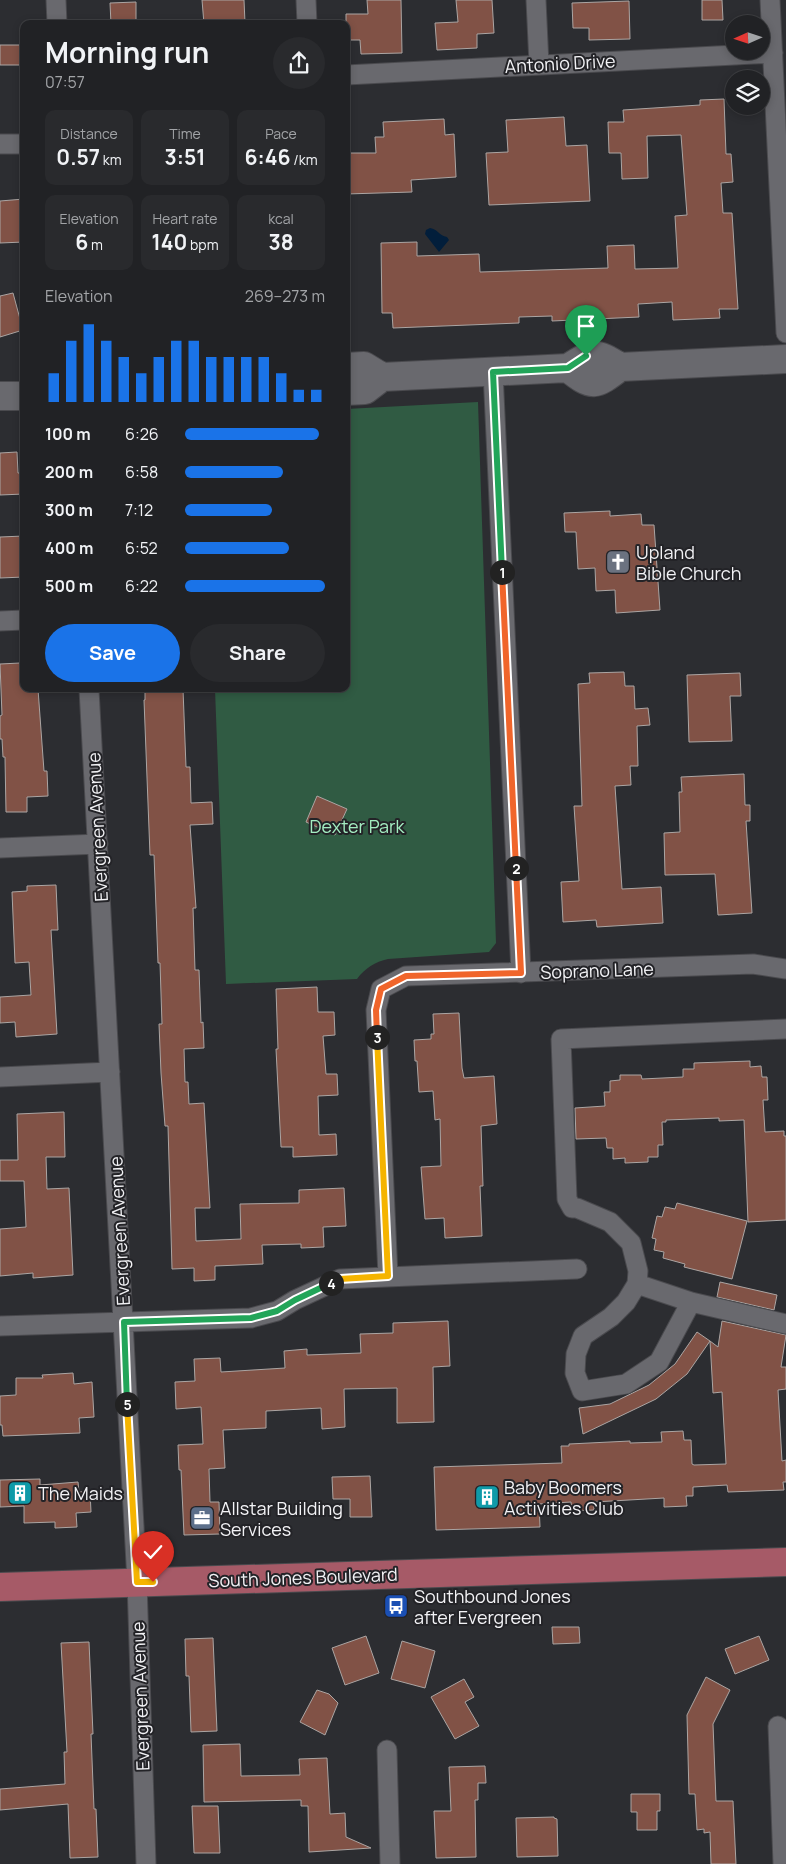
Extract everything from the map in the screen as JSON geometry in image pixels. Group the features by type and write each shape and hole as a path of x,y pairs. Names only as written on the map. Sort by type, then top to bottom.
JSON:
{"main road":[{"name":"South Jones Boulevard","path":"0,1587 786,1562"}],"street":[{"path":"56,0 57,20"},
{"path":"306,0 308,20"},
{"path":"536,0 539,64"},
{"path":"770,0 786,333"},
{"name":"Antonio Drive","path":"350,75 773,53"},
{"path":"0,144 20,144"},
{"path":"350,368 364,366 382,377 568,368 586,356 601,356 620,367 786,359"},
{"path":"493,372 521,973"},
{"path":"350,391 366,390 382,377"},
{"path":"0,396 20,396"},
{"path":"0,621 20,620"},
{"name":"Evergreen Avenue","path":"89,692 137,1582 146,1864"},
{"path":"0,848 98,844"},
{"name":"Soprano Lane","path":"388,1276 376,1010 381,989 406,976 753,964 786,969"},
{"path":"691,1302 659,1362 626,1384 582,1391 574,1373 576,1354 583,1336 612,1317 626,1302 637,1284 638,1271 631,1243 610,1222 577,1208 572,1208 567,1198 561,1039 786,1028"},
{"path":"0,1077 110,1072"},
{"path":"0,1326 251,1318 277,1311 295,1300 340,1279 577,1269"},
{"path":"637,1284 691,1302 786,1324"},
{"path":"778,1726 783,1864"},
{"path":"387,1750 390,1864"}],"green space":[{"name":"Dexter Park","path":"478,402 496,943 489,952 388,959 371,966 357,979 226,984 215,692 350,692 350,409"}],"water":[{"path":"430,228 449,240 439,252 425,234 426,230"}],"building":[{"path":"202,0 244,0 245,20 204,20"},
{"path":"367,0 401,0 402,53 361,54 360,40 350,40 350,20 346,20 346,14 368,14"},
{"path":"456,0 492,0 494,33 477,34 477,48 437,50 435,23 458,22"},
{"path":"702,0 722,0 723,20 702,20"},
{"path":"629,1 630,39 589,40 589,28 573,28 572,3"},
{"path":"136,2 136,20 111,20 110,3"},
{"path":"0,45 20,45 20,65 0,65"},
{"path":"724,99 726,154 731,154 733,182 721,183 723,213 732,213 738,309 719,309 720,318 673,320 672,302 638,304 639,317 552,321 552,316 519,317 519,323 393,328 392,313 382,313 381,243 417,242 417,256 479,254 480,272 608,268 607,246 634,245 635,269 678,268 675,216 687,215 681,135 647,136 648,178 622,179 621,153 609,153 608,122 624,122 623,110 700,105 700,100"},
{"path":"564,117 566,146 587,145 590,201 489,205 486,153 508,152 506,120"},
{"path":"444,119 445,135 454,134 456,177 411,180 412,192 350,194 350,153 376,153 375,137 384,137 383,122"},
{"path":"20,199 20,242 0,243 0,201"},
{"path":"13,293 20,319 20,331 0,337 0,296"},
{"path":"17,452 18,473 20,473 20,494 0,495 0,453"},
{"name":"Upland Bible Church","path":"610,511 610,516 641,514 642,525 654,525 660,610 616,613 615,590 596,591 595,568 578,569 576,532 565,532 564,513"},
{"path":"20,536 20,577 0,578 0,537"},
{"path":"20,663 20,692 38,692 44,771 47,771 48,796 27,797 27,812 6,812 5,757 3,757 2,739 0,739 0,716 2,715 0,664"},
{"path":"624,672 625,686 634,686 635,709 648,708 650,725 637,726 638,766 630,766 631,785 615,786 622,889 661,887 663,923 597,927 596,920 563,922 561,882 579,881 574,806 582,806 578,684 590,683 589,673"},
{"path":"740,673 741,696 730,696 732,741 689,742 687,675"},
{"path":"145,692 183,692 186,767 190,767 191,803 212,802 213,824 190,825 196,908 193,908 195,970 199,970 204,1048 184,1049 185,1082 188,1082 189,1104 204,1103 210,1208 195,1208 196,1241 241,1239 240,1204 299,1203 299,1190 344,1188 346,1226 323,1227 324,1247 301,1248 301,1244 262,1245 263,1264 215,1266 215,1280 194,1281 194,1268 172,1269 168,1126 165,1126 161,1073 159,1024 162,1024 160,963 158,963 154,855 150,855"},
{"path":"744,774 745,805 750,805 750,821 746,821 752,913 718,915 715,874 665,875 664,833 680,832 679,792 682,792 681,777"},
{"path":"317,796 347,809 335,835 306,822"},
{"path":"56,885 58,930 51,930 57,1034 16,1037 15,1022 0,1023 0,997 31,995 29,962 15,963 12,892 27,891 27,886"},
{"path":"317,987 318,1012 334,1012 335,1035 323,1036 326,1074 337,1074 338,1095 318,1096 319,1135 336,1134 337,1155 293,1157 293,1147 281,1147 276,1049 278,1049 276,989"},
{"path":"459,1013 464,1078 494,1076 497,1124 481,1126 483,1186 480,1186 482,1236 445,1238 444,1218 425,1219 421,1167 441,1166 440,1119 435,1120 433,1091 419,1092 414,1040 431,1039 431,1034 434,1034 433,1014"},
{"path":"750,1061 750,1067 761,1066 762,1077 767,1077 768,1100 763,1100 765,1132 784,1131 784,1136 786,1136 786,1220 748,1222 744,1120 719,1121 719,1118 666,1120 666,1122 662,1122 663,1145 658,1145 658,1157 648,1157 648,1162 625,1163 625,1158 613,1159 613,1148 607,1148 606,1138 576,1139 575,1108 605,1106 604,1092 610,1092 610,1081 620,1080 620,1075 641,1075 642,1079 683,1077 683,1069 694,1069 694,1063"},
{"path":"64,1112 65,1157 46,1157 47,1189 69,1188 73,1275 33,1278 33,1273 0,1276 0,1229 26,1227 24,1181 0,1181 0,1160 18,1160 17,1114"},
{"path":"677,1203 747,1221 732,1279 684,1267 685,1264 663,1258 664,1252 654,1250 656,1239 652,1238 657,1216 662,1217 665,1207 675,1209"},
{"path":"720,1282 777,1295 774,1310 717,1297"},
{"path":"448,1321 450,1366 433,1367 434,1422 397,1423 397,1388 344,1389 345,1427 322,1429 321,1408 266,1411 266,1428 223,1430 225,1468 209,1469 210,1502 219,1502 220,1534 184,1535 178,1445 203,1444 201,1407 176,1409 175,1382 195,1381 194,1359 220,1358 221,1372 285,1368 284,1351 307,1349 307,1355 361,1353 360,1334 393,1333 393,1323"},
{"path":"722,1321 786,1335 781,1367 786,1367 786,1389 778,1390 782,1461 786,1460 786,1482 783,1482 784,1490 728,1492 727,1485 693,1487 693,1496 686,1496 687,1506 664,1507 664,1498 594,1502 594,1510 572,1511 571,1502 539,1504 540,1527 436,1530 434,1467 562,1463 561,1446 630,1441 630,1443 662,1442 661,1432 683,1431 684,1440 691,1440 692,1464 726,1464 722,1392 713,1393 710,1341 718,1347"},
{"path":"697,1332 710,1341 687,1374 656,1399 583,1434 579,1408 610,1404 649,1385 675,1364"},
{"path":"73,1373 74,1384 92,1382 94,1417 79,1418 80,1433 3,1436 2,1425 0,1425 0,1396 16,1395 16,1378 43,1378 42,1375"},
{"path":"370,1476 372,1517 350,1517 350,1499 333,1499 332,1477"},
{"path":"40,1479 40,1485 78,1482 79,1492 90,1491 91,1512 76,1513 77,1527 55,1528 55,1522 24,1523 24,1506 0,1507 0,1480"},
{"path":"552,1627 579,1627 580,1643 553,1644"},
{"path":"366,1636 379,1673 345,1685 332,1648"},
{"path":"759,1636 769,1660 735,1674 725,1649"},
{"path":"213,1638 217,1731 191,1732 189,1676 186,1676 185,1639"},
{"path":"402,1641 435,1651 425,1688 391,1679"},
{"path":"89,1642 94,1809 96,1809 98,1857 70,1858 68,1804 0,1810 0,1789 65,1784 64,1752 67,1752 61,1643"},
{"path":"706,1677 730,1690 713,1724 716,1801 733,1801 736,1864 711,1864 710,1832 704,1833 704,1829 697,1830 695,1794 689,1794 687,1715"},
{"path":"464,1679 474,1697 465,1702 479,1726 455,1739 431,1697"},
{"path":"317,1690 329,1694 338,1703 325,1735 300,1722"},
{"path":"240,1744 241,1776 300,1775 299,1759 327,1758 330,1814 345,1813 346,1837 371,1848 309,1852 308,1806 301,1806 301,1800 204,1802 203,1745"},
{"path":"485,1766 486,1783 478,1783 478,1800 475,1800 476,1857 436,1858 434,1811 451,1811 449,1767"},
{"path":"631,1794 660,1794 660,1811 657,1811 657,1830 637,1830 637,1812 631,1812"},
{"path":"192,1806 218,1806 220,1853 194,1853"},
{"path":"554,1817 557,1819 558,1856 517,1857 516,1818"}],"place":[{"name":"Upland Bible Church","path":"618,562"},
{"name":"The Maids","path":"20,1493"},
{"name":"Baby Boomers Activities Club","path":"487,1497"},
{"name":"Allstar Building Services","path":"202,1518"},
{"name":"Southbound Jones after Evergreen","path":"396,1606"}],"route":[{"path":"153,1582 137,1582 124,1322 251,1318 277,1311 295,1300 340,1279 388,1276 376,1010 381,989 406,976 521,973 493,372 568,368 586,356"}]}
